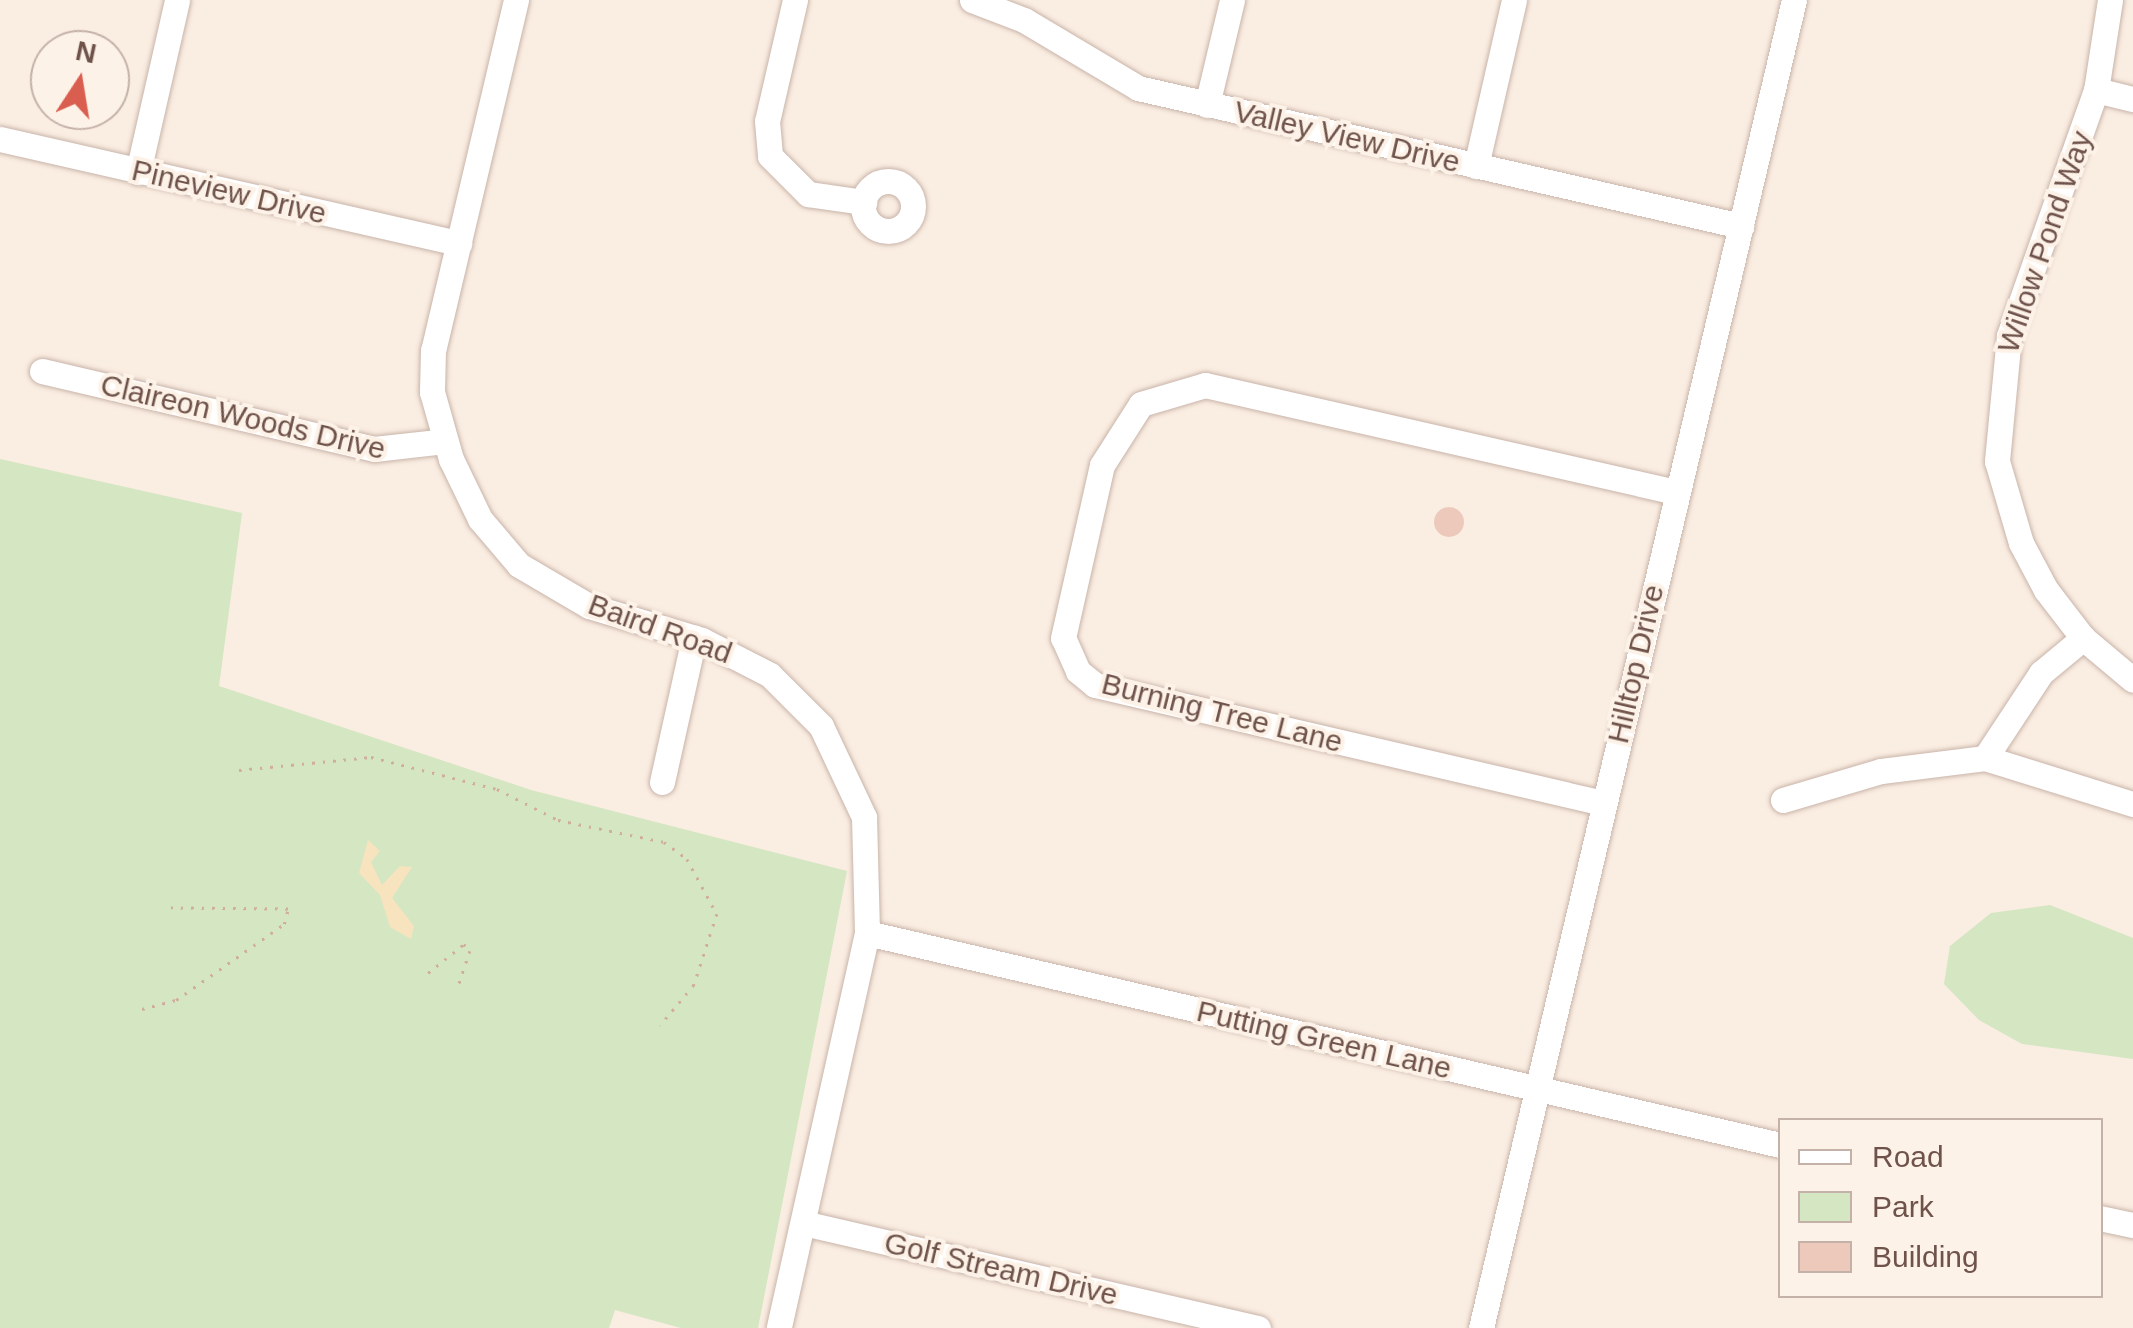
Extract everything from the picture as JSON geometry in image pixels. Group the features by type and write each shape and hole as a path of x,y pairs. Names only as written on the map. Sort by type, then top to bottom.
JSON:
{"street":[{"path":"138,172 177,0"},
{"name":"Baird Road","path":"516,0 434,350 432,392 445,441 480,519 519,566 589,606 694,638 770,675 838,754 864,817 867,933 778,1328"},
{"path":"796,0 767,121 770,156 808,194 864,202"},
{"name":"Valley View Drive","path":"972,0 1024,20 1126,82 1207,105 1740,226"},
{"path":"1207,105 1232,0"},
{"path":"1476,166 1514,0"},
{"name":"Hilltop Drive","path":"1481,1328 1794,0"},
{"name":"Willow Pond Way","path":"2110,0 2096,90 2009,336 1996,425 1998,462 2021,543 2083,638 2133,680"},
{"path":"2096,90 2133,99"},
{"name":"Pineview Drive","path":"0,139 459,243"},
{"name":"Claireon Woods Drive","path":"42,371 374,449 445,441"},
{"name":"Burning Tree Lane","path":"1603,803 1095,685 1068,656 1064,638 1102,465 1142,404 1205,385 1677,492"},
{"path":"662,782 694,638"},
{"path":"1986,758 2041,672 2083,638"},
{"path":"1783,800 1881,771 1986,758 2133,804"},
{"name":"Putting Green Lane","path":"867,933 1778,1146"},
{"path":"2103,1219 2133,1225"},
{"name":"Golf Stream Drive","path":"803,1223 1258,1328"}],"path":[{"path":"239,770 371,757 497,789 558,820 664,842 687,859 717,914 694,985 660,1026"},
{"path":"142,1009 176,1000 284,924 288,910 172,908"},
{"path":"428,973 464,944 470,951 457,990"}],"green space":[{"path":"0,459 242,513 219,686 531,790 847,871 758,1328 681,1328 615,1310 609,1328 0,1328"},
{"path":"2050,905 2133,938 2133,1059 2022,1044 1979,1020 1944,984 1950,946 1991,913"}],"sand":[{"path":"368,840 380,851 371,862 382,885 400,866 412,867 392,898 414,926 411,939 390,927 380,895 359,873"}],"building":[{"path":"1449,507 1459,512 1464,522 1459,532 1449,537 1439,532 1434,522 1439,512"}]}
